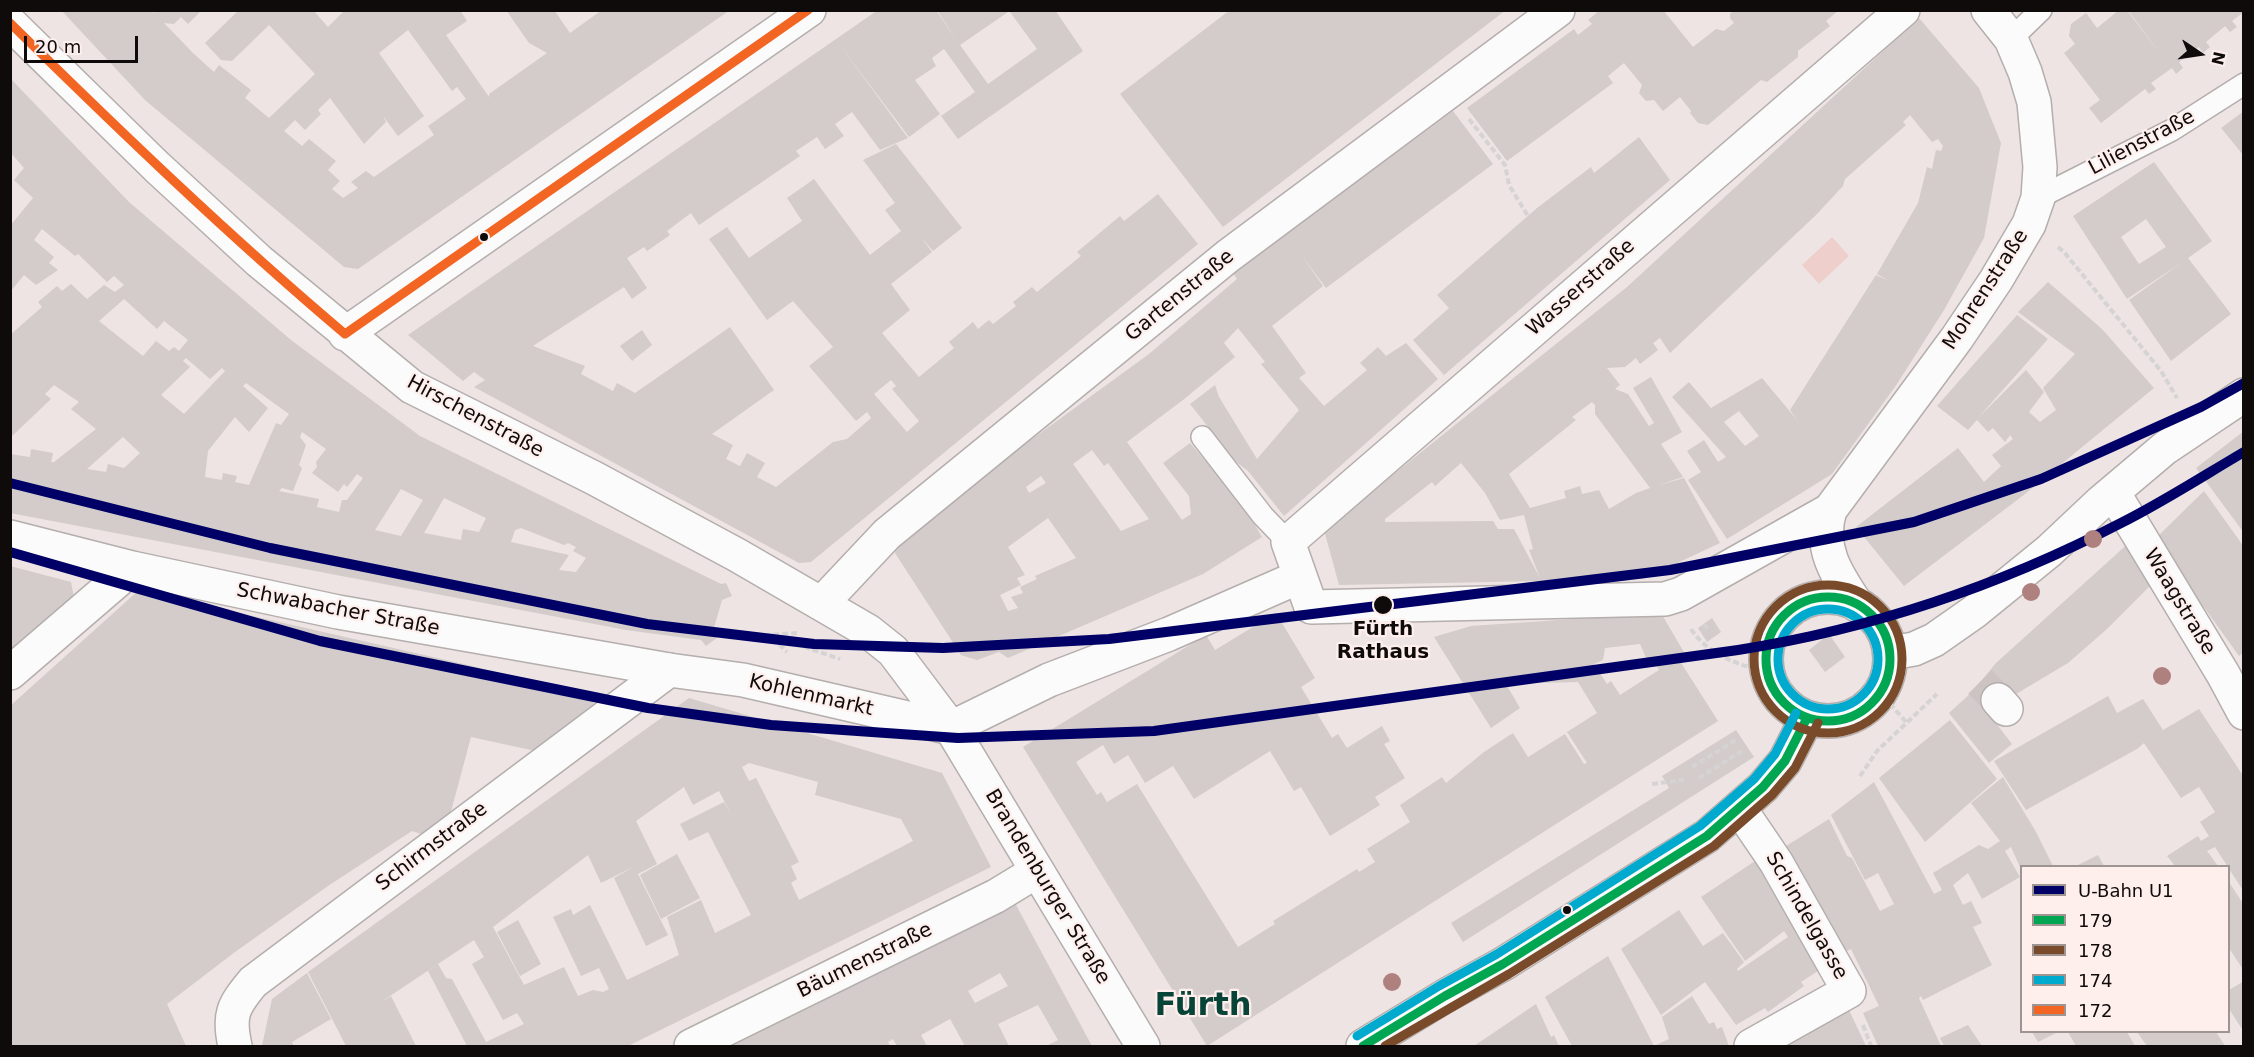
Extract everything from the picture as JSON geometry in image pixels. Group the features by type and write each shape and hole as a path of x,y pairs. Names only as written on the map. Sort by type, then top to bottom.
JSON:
{"street":[{"path":"345,334 809,10"},
{"name":"Gartenstraße","path":"822,603 887,534 1228,256 1558,10"},
{"name":"Wasserstraße","path":"1288,542 1903,10"},
{"name":"Mohrenstraße","path":"1830,510 1957,338 1996,280 2033,211 2040,167 2034,102 2025,72 2011,39 1988,10"},
{"name":"Hirschenstraße","path":"10,23 157,167 259,261 412,387 594,478 822,603 868,631 893,651 951,728"},
{"path":"1891,653 1914,650 1934,640 1974,612 2049,551 2165,448 2244,394"},
{"name":"Waagstraße","path":"2114,492 2244,713"},
{"path":"1288,542 1311,607 1663,599 1692,589 1830,510"},
{"path":"1830,510 1825,524 1830,559 1836,574 1857,605"},
{"name":"Schwabacher Straße","path":"10,537 132,568 338,612 669,670"},
{"path":"10,673 132,568"},
{"path":"951,728 1049,680 1169,634 1299,577"},
{"path":"1823,597 1847,600 1867,611 1882,628 1891,653 1889,671 1883,689 1867,707 1844,719 1825,721 1807,718 1783,702 1771,682 1766,662 1770,639 1779,623 1792,609 1802,603 1823,597"},
{"name":"Kohlenmarkt","path":"669,670 743,680 951,728"},
{"name":"Schirmstraße","path":"235,1047 231,1026 236,1003 253,982 669,670"},
{"path":"1363,1047 1503,964 1707,836 1740,809 1785,761 1807,718"},
{"name":"Brandenburger Straße","path":"951,728 1143,1047"},
{"name":"Schindelgasse","path":"1740,809 1776,862 1849,991 1751,1047"},
{"name":"Bäumenstraße","path":"691,1047 996,897 1037,871"}],"lane":[{"path":"2011,39 2041,10"},
{"name":"Lilienstraße","path":"2033,211 2172,130 2244,84"},
{"path":"1203,437 1263,516 1288,542"}],"path":[{"path":"1449,92 1504,165 1509,185 1528,216"},
{"path":"2033,211 2161,371 2194,427"},
{"path":"1663,599 1706,647 1742,666 1768,672"},
{"path":"1702,621 1709,630"},
{"path":"770,635 802,633"},
{"path":"770,635 794,659"},
{"path":"770,635 843,660"},
{"path":"1860,776 1877,751 1937,694"},
{"path":"1884,697 1907,723"},
{"path":"1692,768 1736,740"},
{"path":"1699,778 1742,751"},
{"path":"1652,784 1684,780"},
{"path":"1860,1018 1871,1047"}],"shaded area":[{"path":"1832,237 1849,256 1819,284 1802,265"}],"building":[{"path":"61,10 152,10 154,13 156,10 202,10 188,24 181,17 174,24 164,23 214,72 219,65 251,90 245,98 269,118 315,74 269,25 232,61 221,60 205,43 239,10 313,10 328,27 345,10 460,10 467,21 446,35 489,97 489,94 547,53 529,43 506,10 554,10 570,33 602,10 730,10 358,269 344,267 145,100","holes":["408,30 452,91 457,87 466,99 428,126 434,135 374,177 366,171 351,182 358,188 343,198 332,189 340,181 328,170 336,161 309,139 302,146 284,131 295,120 305,130 321,114 318,110 330,98 364,144 386,122 383,116 398,136 424,116 379,53"]},
{"path":"878,10 936,10 957,41 937,10 1011,10 960,45 988,84 1037,49 1010,12 1013,10 1055,10 1083,51 958,139 941,116 975,92 944,49 932,58 936,66 915,80 940,114 909,137 839,44 908,138 880,150 852,112 835,124 844,136 825,149 817,137 796,151 800,156 699,225 691,213 667,231 670,235 647,251 644,247 627,258 647,288 632,299 624,287 533,346 585,366 581,374 613,391 617,383 635,393 730,327 774,390 712,434 733,445 726,459 740,466 747,453 765,463 757,477 776,487 833,442 847,439 871,418 867,412 856,421 809,366 833,347 793,301 767,320 709,239 727,227 749,258 802,221 787,198 814,179 870,255 901,231 885,210 895,203 863,160 896,144 962,228 933,251 921,237 932,252 891,284 910,310 882,333 919,377 954,348 949,342 973,322 978,329 989,320 993,324 1016,306 1013,302 1032,287 1037,292 1081,256 1077,252 1120,216 1124,221 1158,194 1198,244 811,562 799,563 474,387 485,380 474,372 463,381 408,335","holes":["891,380 896,386 892,389 919,421 907,432 874,394"]},
{"path":"1230,10 1506,10 1223,227 1120,94"},
{"path":"1600,10 1663,10 1693,47 1716,29 1724,31 1734,23 1730,14 1734,10 1839,10 1826,21 1830,26 1798,51 1798,57 1767,82 1761,80 1708,125 1698,123 1680,97 1663,111 1654,100 1646,101 1639,93 1642,85 1624,63 1608,76 1613,83 1507,161 1467,108 1574,29 1578,35 1592,24 1588,20"},
{"path":"2119,10 2127,10 2163,58 2128,10 2244,10 2244,12 2232,21 2237,27 2230,32 2225,26 2206,42 2210,47 2203,53 2199,47 2179,62 2183,68 2176,74 2172,68 2151,83 2156,89 2149,94 2145,89 2101,123 2089,108 2100,100 2064,53 2075,44 2069,36 2071,24 2086,13 2097,28"},
{"path":"1919,18 1979,88 2001,143 1984,238 1944,310 1897,384 1832,474 1727,539 1688,480 1701,472 1687,451 1704,440 1718,462 1726,457 1672,397 1689,382 1711,408 1762,378 1797,420 1790,410 1876,275 1889,281 1877,274 1918,203 1927,167 1932,169 1936,150 1941,151 1943,146 1938,139 1932,142 1910,115 1903,122 1906,125 1845,179 1843,186 1816,215 1670,353 1660,338 1653,343 1658,350 1640,364 1636,358 1625,367 1607,368 1620,385 1615,389 1628,394 1649,426 1654,423 1633,388 1651,377 1682,432 1661,444 1683,477 1656,486 1684,478 1720,543 1643,579 1339,585 1324,530 1627,287","holes":["1592,402 1595,405 1595,414 1650,488 1636,493 1609,509 1599,490 1582,494 1580,486 1564,491 1566,498 1530,508 1509,474 1576,420 1572,417","1739,411 1759,436 1745,446 1724,422","1461,463 1485,493 1500,520 1524,515 1533,549 1529,550 1540,578 1514,529 1498,529 1493,521 1385,522 1385,519 1432,482 1435,486"]},
{"path":"10,78 129,202 291,340 420,436 721,584 726,583 732,596 722,600 713,631 718,637 706,646 701,640 626,630 10,513 10,454 30,457 31,449 53,453 51,462 54,462 96,429 71,409 79,402 54,385 45,394 51,399 10,438 10,335 42,307 38,302 57,286 62,291 71,284 87,299 104,285 115,292 124,285 114,276 107,282 78,254 75,256 42,229 34,240 54,257 49,263 58,270 36,285 24,275 10,292 10,226 33,198 14,180 24,168 10,152","holes":["124,299 157,329 164,321 188,340 179,351 174,347 169,351 156,341 143,356 99,321","186,358 210,379 222,368 225,371 184,414 161,395 190,367 183,361","246,383 289,414 281,425 276,423 249,485 235,482 237,476 223,473 222,480 205,477 208,451 235,417 249,432 268,408 243,386","302,432 326,449 316,462 317,467 312,473 338,492 344,484 347,487 357,474 363,478 347,500 342,500 339,512 317,507 319,499 279,491 282,488 293,491 302,468 299,465 306,445 300,437","123,437 140,453 124,468 108,464 106,472 87,469","401,489 423,500 401,536 375,530","444,498 486,518 479,532 463,529 461,540 424,533","521,528 564,545 568,543 576,547 573,551 586,558 576,572 559,570 569,555 511,542 515,530"]},
{"path":"1453,111 1493,164 1326,288 1302,256 1323,286 1272,326 1306,373 1299,378 1324,406 1367,370 1360,363 1378,347 1386,356 1406,343 1438,379 1284,516 1248,471 1235,461 1190,404 1215,385 1219,397 1257,459 1299,410 1261,364 1265,362 1238,328 1224,343 1235,357 1127,442 1182,520 1191,514 1189,496 1163,463 1190,443 1244,506 1262,537 1203,574 1008,658 999,652 977,660 961,655 895,553 900,535 1149,354 1237,279 1233,273","holes":["1092,450 1104,466 1108,463 1149,519 1121,531 1073,464","1041,476 1046,483 1029,493 1026,487","1048,518 1076,558 1035,576 1037,579 1020,587 1023,593 1011,597 1018,608 1008,611 1000,595 1021,585 1017,578 1025,575 1008,547"]},
{"path":"2244,111 2244,156 2221,128"},
{"path":"1639,137 1670,180 1444,375 1413,340 1449,308 1437,295 1537,208 1591,167 1594,173"},
{"path":"2154,162 2212,241 2188,258 2231,314 2171,361 2129,300 2184,261 2127,299 2073,216","holes":["2146,219 2166,247 2139,264 2121,237"]},
{"path":"2048,282 2102,329 2154,388 2025,494 1904,586 1856,527 1958,448 1984,482 2001,466 1992,455 2013,439 2010,435 2005,442 1993,428 1988,432 1977,420 1968,430 1937,406 2017,315 2048,339 1978,418 2026,370 2044,392 2029,412 2040,422 2056,410 2043,388 2075,354 2018,312"},
{"path":"642,330 652,345 632,361 620,346"},
{"path":"2244,431 2244,533 2196,468"},
{"path":"2204,491 2244,547 2244,652 2239,656 2155,539"},
{"path":"2132,540 2151,560 2150,586 2107,629 2068,663 2016,694 2007,691 1986,710 2012,744 1989,763 1949,713 1972,692 1996,663"},
{"path":"10,566 71,582 74,598 10,653"},
{"path":"139,590 468,665 591,696 597,712 540,752 471,737 449,819 431,837 412,831 328,886 167,1004 186,1046 10,1046 10,706"},
{"path":"1276,613 1315,678 1301,687 1332,738 1338,734 1347,748 1382,726 1390,741 1384,744 1405,778 1375,797 1380,805 1330,836 1301,787 1294,791 1270,751 1194,799 1173,766 1145,783 1128,755 1114,764 1103,745 1076,762 1097,795 1101,792 1107,802 1137,784 1238,947 1275,924 1273,921 1357,869 1359,872 1375,862 1367,849 1410,822 1400,805 1442,777 1446,783 1484,752 1513,733 1528,757 1565,734 1584,764 1587,763 1567,732 1597,713 1578,682 1506,684 1520,708 1491,728 1434,637 1471,626 1661,613 1685,654 1678,658 1718,721 1207,1046 1023,747 1206,635 1215,650","holes":["1640,644 1648,662 1654,660 1659,670 1620,695 1611,681 1607,684 1594,664 1603,660 1605,648"]},
{"path":"1712,618 1721,632 1707,642 1698,628"},
{"path":"1829,634 1845,657 1825,672 1809,650"},
{"path":"2108,696 2117,713 2143,699 2163,730 2199,709 2244,777 2244,892 2230,870 2230,865 2227,865 2215,847 2207,851 2217,865 2174,865 2167,856 2198,836 2201,841 2209,836 2200,822 2215,812 2199,787 2181,798 2144,743 2026,810 1994,761"},
{"path":"689,698 942,773 991,867 628,1046 467,1046 428,971 438,964 381,1002 391,996 416,1046 346,1046 308,972","holes":["749,763 818,782 815,795 901,819 913,841 799,900 791,883 797,879 791,866 799,862 756,778 749,781 742,767","684,787 693,805 719,791 732,816 724,802 680,824 689,841 708,832 751,915 715,933 701,900 667,917 679,955 627,980 590,905 573,915 571,909 553,917 581,976 599,968 609,989 603,992 593,990 578,996 564,967 524,985 493,927 588,855 601,883 635,866 614,878 646,946 668,935 638,874 657,864 636,821","474,940 484,957 472,964 503,1020 517,1013 524,1024 486,1042 452,979 446,978 438,964"]},
{"path":"1950,720 1997,779 1925,842 1879,778"},
{"path":"1736,730 1754,757 1463,942 1451,923 1669,788 1662,776"},
{"path":"2003,777 2052,865 2020,865 2020,867 2011,847 2005,851 2020,877 1982,899 1968,873 1953,885 1963,905 1971,901 1982,923 1973,927 1992,965 1923,1000 1921,996 1919,998 1941,1046 1878,1046 1863,1013 1879,1006 1851,949 1838,955 1783,848 1829,819 1847,856 1852,858 1880,911 1894,904 1878,873 1865,880 1831,815 1874,782 1934,894 1942,890 1933,873 1979,845 1988,849 2000,841 1971,803"},
{"path":"677,854 700,898 661,919 640,875"},
{"path":"2098,855 2103,865 2078,865"},
{"path":"1761,857 1827,965 1801,982 1804,986 1768,1012 1765,1008 1736,1025 1705,982 1661,1015 1621,949 1679,910 1703,946 1723,933 1744,962 1737,969 1738,971 1788,937 1784,931 1745,961 1701,897"},
{"path":"2230,884 2244,905 2244,971 2230,950"},
{"path":"1015,903 1092,1046 1046,1046 1058,1040 1038,1005 998,1024 1009,1046 965,1046 950,1019 921,1035 927,1046 897,1046 893,1039 888,1042 890,1046 731,1046","holes":["1000,973 1008,986 975,1003 968,991"]},
{"path":"518,920 541,964 520,976 497,932"},
{"path":"1608,956 1654,1046 1572,1046 1545,997"},
{"path":"307,973 331,1019 292,1042 294,1046 262,1046 272,999"},
{"path":"2244,981 2244,1032 2230,1011 2230,989"},
{"path":"1692,996 1709,1024 1714,1022 1717,1029 1722,1027 1729,1046 1654,1046 1669,1039 1662,1017"},
{"path":"1536,1004 1551,1037 1554,1035 1559,1046 1474,1046"},
{"path":"1848,1008 1866,1046 1783,1046"},
{"path":"1968,1025 1982,1046 1944,1046 1940,1038"},
{"path":"2033,1033 2056,1033 2038,1042"},
{"path":"2069,1033 2128,1033 2135,1046 2076,1046"},
{"path":"2138,1033 2217,1033 2225,1046 2147,1046"}],"tunnel":[{"path":"1980,682 1998,700"}],"metro line":[{"name":"U1","path":"10,483 270,548 647,624 814,644 943,648 1109,639 1670,570 1914,522 2041,479 2201,407 2244,383"},
{"name":"U1","path":"10,552 320,641 648,708 771,725 958,738 1154,731 1738,650 1837,630 1934,602 2029,566 2137,515 2244,452"}],"transit line":[{"name":"172","path":"10,23 175,182 345,334 808,10"},
{"name":"178","path":"1828,585 1856,591 1880,607 1896,631 1902,659 1896,687 1880,711 1856,727 1828,733 1800,727 1776,711 1760,687 1754,659 1760,631 1776,607 1800,591 1828,585"},
{"name":"179","path":"1828,597 1852,602 1872,615 1885,635 1890,659 1885,683 1872,703 1852,716 1828,721 1804,716 1784,703 1771,683 1766,659 1771,635 1784,615 1804,602 1828,597"},
{"name":"174","path":"1828,609 1847,613 1863,624 1874,640 1878,659 1874,678 1863,694 1847,705 1828,709 1809,705 1793,694 1782,678 1778,659 1782,640 1793,624 1809,613 1828,609"},
{"name":"174","path":"1357,1036 1497,954 1700,826 1754,779 1775,754 1796,713"},
{"name":"179","path":"1363,1046 1503,964 1707,836 1763,787 1785,761 1807,718"},
{"name":"178","path":"1385,1046 1509,974 1714,846 1772,795 1795,768 1818,723"}],"place":[{"name":"Fürth Rathaus","path":"1383,605"}],"district":[{"name":"Fürth","path":"1203,1007"}]}
